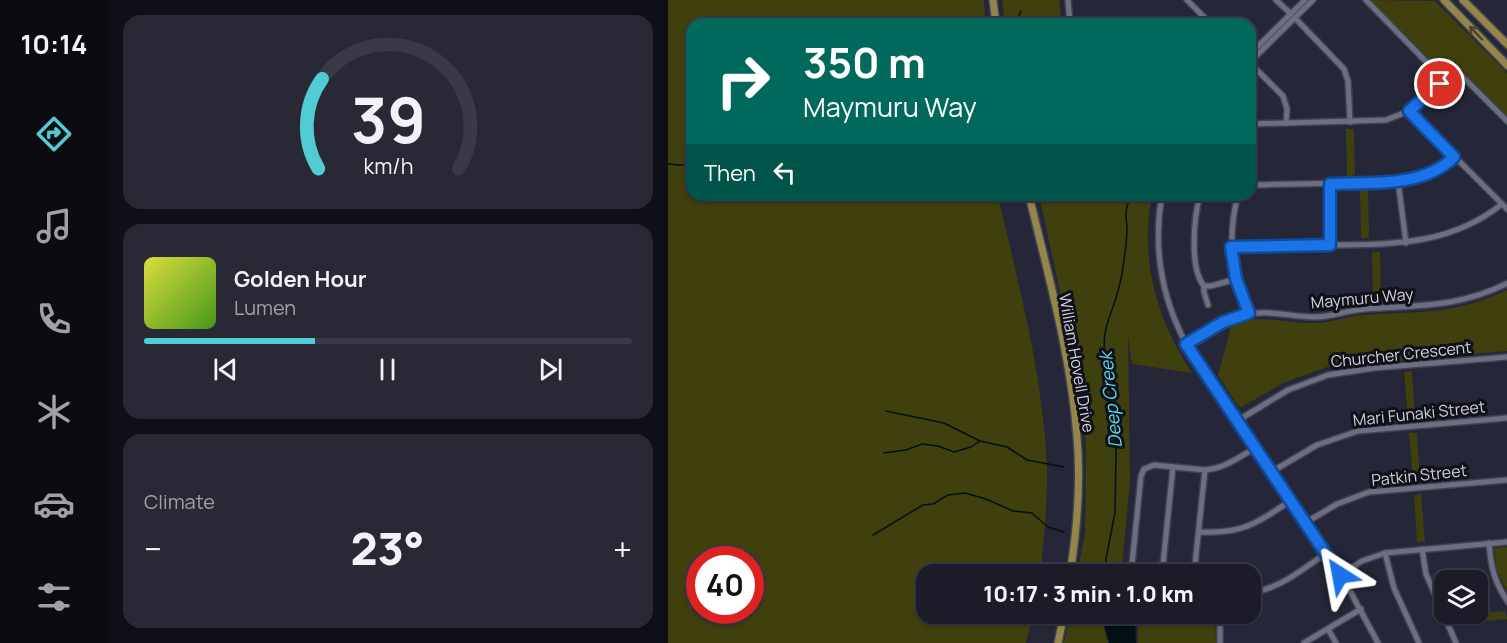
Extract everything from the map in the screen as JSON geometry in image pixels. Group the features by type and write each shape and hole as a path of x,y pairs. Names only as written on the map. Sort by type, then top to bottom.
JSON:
{"main road":[{"path":"1444,0 1508,66"},
{"path":"1463,0 1508,45"},
{"path":"993,2 995,18"},
{"name":"William Hovell Drive","path":"1030,201 1063,341 1076,429 1078,488 1071,564"},
{"path":"1058,643 1062,624"}],"street":[{"path":"1068,0 1070,18"},
{"path":"1187,0 1205,18"},
{"path":"1276,0 1344,69 1349,81 1350,122"},
{"path":"1256,56 1305,0"},
{"path":"1256,49 1313,0"},
{"path":"1366,0 1444,80"},
{"path":"1256,69 1283,96 1287,109 1286,123"},
{"path":"1256,123 1386,120 1409,111 1453,74 1461,75 1508,122"},
{"path":"1409,111 1508,210"},
{"path":"1256,185 1398,181 1433,171 1454,157"},
{"path":"1398,181 1406,243"},
{"path":"1330,184 1330,245"},
{"path":"1161,201 1158,233 1160,264 1170,311 1186,344 1340,575 1378,643"},
{"path":"1199,201 1194,246 1200,281 1204,286 1208,305"},
{"path":"1237,201 1232,220 1231,247 1236,279 1249,313"},
{"path":"1231,247 1406,243 1430,239 1460,229 1502,204"},
{"path":"1204,286 1236,279"},
{"name":"Maymuru Way","path":"1186,344 1223,322 1249,313 1272,312 1319,317 1364,309 1434,306 1474,297 1508,283"},
{"name":"Churcher Crescent","path":"1237,421 1288,390 1328,375 1374,368 1508,357"},
{"name":"Mari Funaki Street","path":"1271,472 1308,449 1336,437 1358,431 1508,418"},
{"path":"1132,564 1142,472 1150,466 1205,470 1227,465 1255,448"},
{"path":"1163,564 1173,467"},
{"path":"1195,564 1205,470"},
{"name":"Patkin Street","path":"1305,524 1337,504 1369,492 1508,480"},
{"path":"1199,532 1223,532 1246,528 1290,501"},
{"path":"1340,575 1362,561 1385,553 1508,542"},
{"path":"1489,543 1495,582 1508,602"},
{"path":"1422,549 1426,574 1456,643"},
{"path":"1385,553 1394,588 1419,643"},
{"path":"1261,591 1282,583 1325,554"},
{"path":"1304,643 1361,609"},
{"path":"1220,624 1220,643"},
{"path":"1328,629 1336,643"}],"shaded area":[{"path":"668,0 984,0 985,18 686,18 686,201 999,201 1026,316 1042,407 1047,489 1041,564 916,564 916,624 1031,624 1026,643 668,643"},
{"path":"1002,0 1059,0 1061,18 1004,18"},
{"path":"1369,0 1435,1 1507,73 1507,118 1463,73 1457,71 1441,73"},
{"path":"1346,129 1354,129 1355,175 1347,176"},
{"path":"1360,190 1368,190 1369,238 1361,238"},
{"path":"1040,201 1151,201 1148,242 1154,288 1169,332 1192,373 1132,364 1128,337 1130,482 1122,564 1079,564 1085,534 1086,445 1073,352"},
{"path":"1372,252 1380,252 1381,299 1373,299"},
{"path":"1507,290 1507,351 1327,367 1283,383 1242,407 1238,406 1218,375 1230,331 1228,326 1240,322 1261,319 1320,323 1358,316 1454,308"},
{"path":"1412,371 1415,418 1408,419 1404,372"},
{"path":"1409,433 1417,433 1420,480 1413,480"},
{"path":"1421,494 1425,541 1417,542 1414,495"},
{"path":"1508,547 1507,591 1497,571 1494,548"},
{"path":"1505,611 1507,619 1488,621 1488,613"},
{"path":"1068,624 1103,624 1108,643 1064,643"},
{"path":"1104,624 1135,624 1136,643 1109,643"},
{"path":"1137,624 1215,624 1216,643 1138,643"}],"waterway":[{"name":"Deep Creek","path":"1018,18 1021,11"},
{"path":"668,164 686,166"},
{"name":"Deep Creek","path":"1106,564 1115,512 1116,455 1104,338 1117,296 1126,248 1127,201"},
{"path":"886,411 944,423 980,441 1007,447 1027,460 1064,467"},
{"path":"884,453 906,450 922,444 938,446 954,452 971,447 980,441"},
{"path":"873,535 923,505 933,504 948,495 965,493 1013,511 1032,513 1048,527 1064,532"}],"route":[{"path":"1340,575 1186,344 1223,322 1249,313 1236,279 1231,247 1330,245 1330,184 1379,183 1417,177 1433,171 1454,157 1409,111 1440,84"}]}
